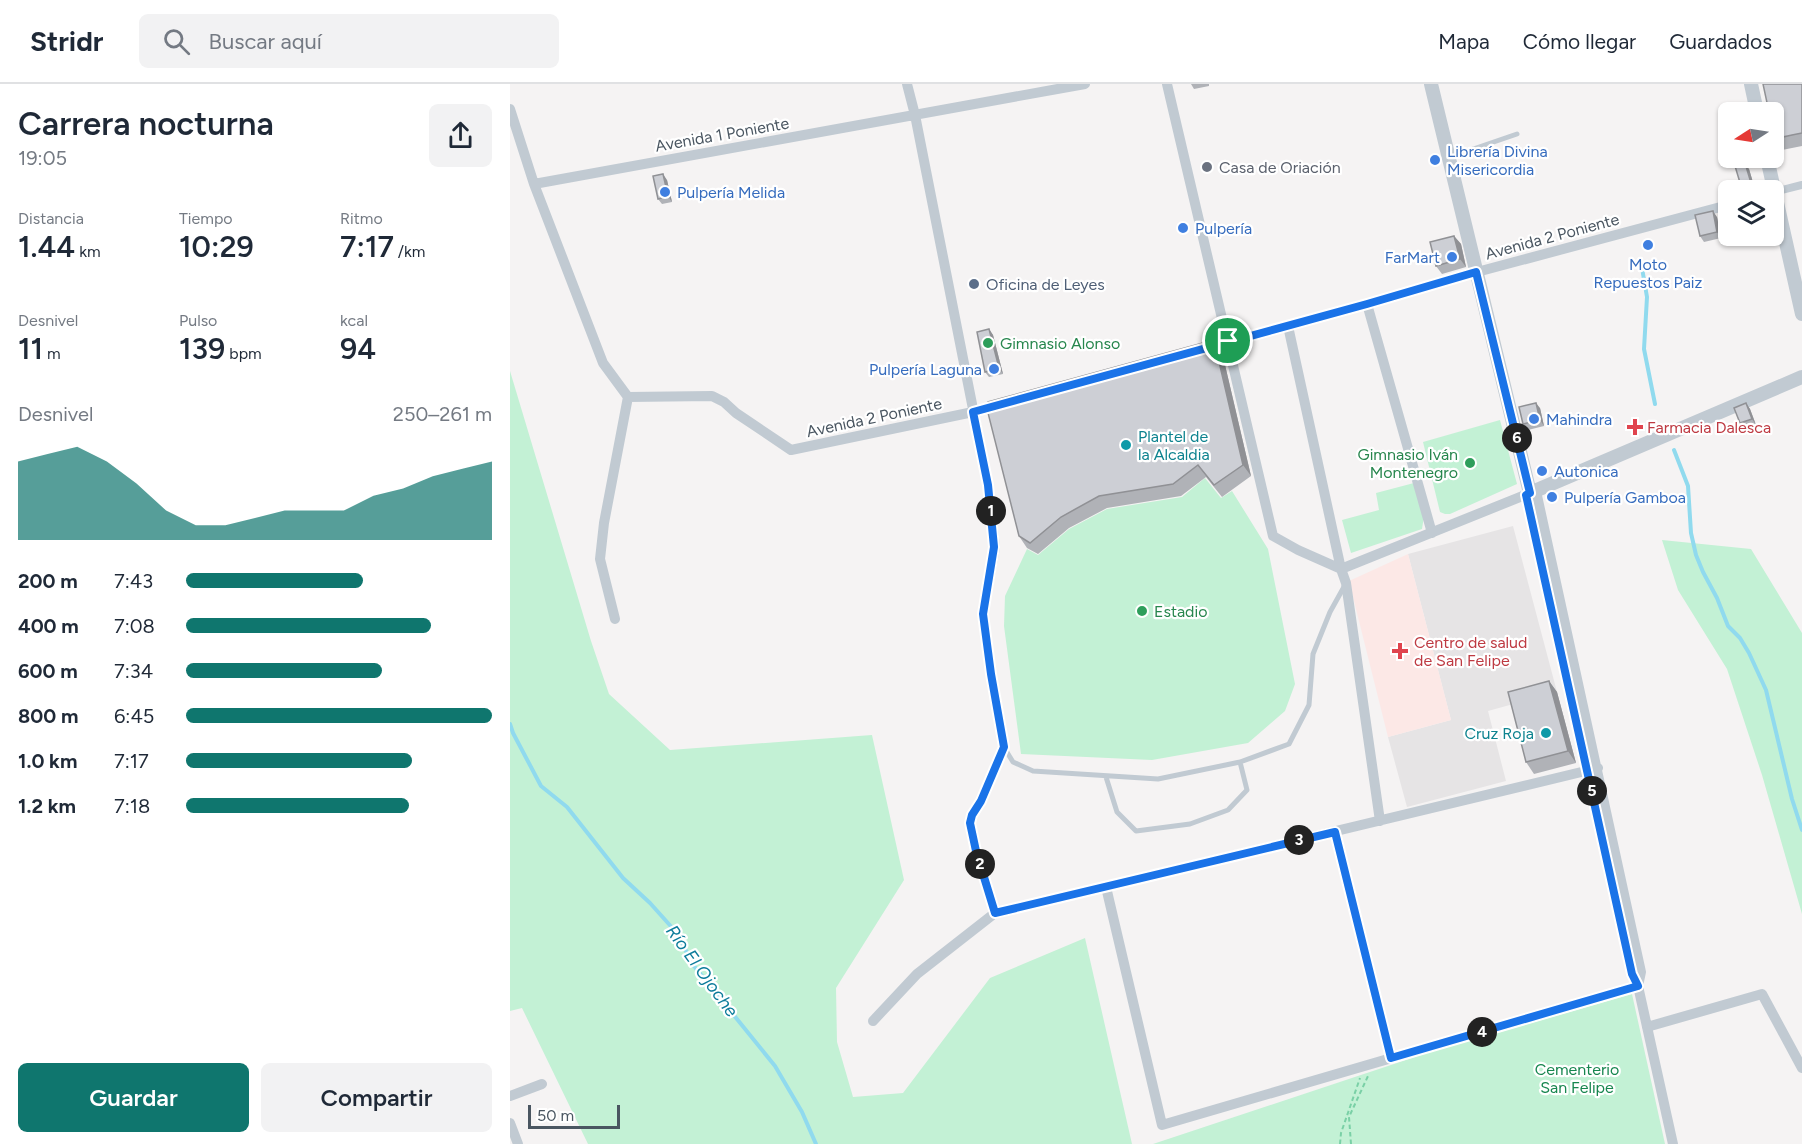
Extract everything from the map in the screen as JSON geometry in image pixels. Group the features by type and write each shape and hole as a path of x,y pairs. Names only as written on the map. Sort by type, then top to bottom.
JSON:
{"street":[{"path":"907,84 988,485 994,537 983,614 1004,747 970,823 995,913"},
{"name":"Avenida 1 Poniente","path":"534,184 1085,84"},
{"path":"1167,84 1273,536 1298,550 1341,569 1530,493 1802,377"},
{"path":"1431,84 1530,493 1593,770 1632,974 1638,986 1673,1144"},
{"path":"1751,84 1755,102"},
{"path":"510,109 534,184 603,363 628,398 604,523 600,559 615,619"},
{"path":"1784,190 1802,184"},
{"name":"Avenida 2 Poniente","path":"1193,351 1718,208"},
{"path":"1784,236 1802,314"},
{"path":"1367,304 1432,533"},
{"path":"1288,326 1346,583 1380,821"},
{"name":"Avenida 2 Poniente","path":"628,398 712,396 724,402 736,413 791,450 973,412 1008,402"},
{"path":"873,1020 917,974 995,913 1593,770"},
{"path":"1335,832 1391,1058"},
{"path":"1106,887 1162,1125 1638,986"},
{"path":"1647,1027 1762,994 1802,1068"},
{"path":"510,1096 542,1084"},
{"path":"510,1123 518,1144"}],"lane":[{"path":"1449,158 1517,134"},
{"path":"1004,747 1013,762 1033,771 1158,779 1240,762 1289,744 1309,705 1313,654 1330,612 1346,583"},
{"path":"1106,777 1117,812 1136,831 1190,824 1228,810 1247,790 1240,762"}],"path":[{"path":"1340,1144 1341,1133 1369,1065"},
{"path":"1351,1144 1349,1117 1369,1065"}],"shaded area":[{"path":"1513,526 1557,692 1488,711 1506,781 1407,807 1388,737 1451,720 1408,554"},
{"name":"Centro de salud de San Felipe","path":"1408,554 1451,720 1388,737 1349,581"}],"green space":[{"path":"510,371 609,694 670,750 872,735 904,880 836,988 837,1042 853,1097 903,1093 990,978 1085,938 1132,1144 588,1144 522,1008 510,1011"},
{"name":"Gimnasio Iván Montenegro","path":"1500,420 1517,484 1450,514 1440,512 1423,442"},
{"name":"Estadio","path":"1205,478 1221,498 1232,491 1268,549 1295,684 1285,711 1248,743 1152,760 1021,754 1004,626 1005,596 1027,549 1038,555 1069,529 1107,509 1182,497"},
{"path":"1414,483 1424,516 1422,529 1351,553 1342,520 1379,510 1376,493"},
{"path":"1662,540 1751,549 1802,633 1802,914 1762,775 1727,669 1678,590"},
{"name":"Cementerio San Felipe","path":"1632,994 1665,1144 1153,1144 1427,1053"}],"building":[{"path":"1763,84 1802,84 1802,133 1784,137 1784,102 1767,102"},
{"path":"1736,168 1746,168 1750,180 1739,180"},
{"path":"663,174 668,196 658,199 653,176"},
{"path":"1713,211 1717,232 1700,236 1695,215"},
{"path":"1454,236 1460,259 1436,266 1430,242"},
{"path":"989,329 999,368 985,372 977,332"},
{"name":"Plantel de la Alcaldia","path":"1214,340 1243,465 1214,485 1198,465 1173,484 1099,496 1061,517 1030,543 1019,536 986,405 988,402"},
{"path":"1536,403 1540,420 1523,424 1519,407"},
{"path":"1746,403 1752,419 1740,423 1734,408"},
{"name":"Cruz Roja","path":"1549,681 1568,751 1526,762 1508,692"}],"waterway":[{"path":"1642,268 1647,297 1644,349 1655,404"},
{"path":"1674,450 1688,486 1691,533 1696,555 1728,626 1740,638 1749,653 1766,690 1792,799 1802,830"},
{"name":"Río El Ojoche","path":"510,724 541,786 567,807 623,878 676,932 694,966 775,1066 802,1112 816,1144"}],"place":[{"name":"Librería Divina Misericordia","path":"1435,160"},
{"name":"Casa de Oriación","path":"1207,167"},
{"name":"Pulpería Melida","path":"665,192"},
{"name":"Pulpería","path":"1183,228"},
{"name":"Moto Repuestos Paiz","path":"1648,245"},
{"name":"FarMart","path":"1452,257"},
{"name":"Oficina de Leyes","path":"974,284"},
{"name":"Gimnasio Alonso","path":"988,343"},
{"name":"Pulpería Laguna","path":"994,369"},
{"name":"Mahindra","path":"1534,419"},
{"name":"Farmacia Dalesca","path":"1635,427"},
{"name":"Plantel de la Alcaldia","path":"1126,445"},
{"name":"Gimnasio Iván Montenegro","path":"1470,463"},
{"name":"Autonica","path":"1542,471"},
{"name":"Pulpería Gamboa","path":"1552,497"},
{"name":"Estadio","path":"1142,611"},
{"name":"Centro de salud de San Felipe","path":"1400,651"},
{"name":"Cruz Roja","path":"1546,733"}],"route":[{"path":"1476,272 1530,493 1526,495 1632,974 1638,986 1391,1058 1335,832 995,913 970,823 1004,747 983,614 994,547 988,485 973,412 1228,341 1476,272"}]}
